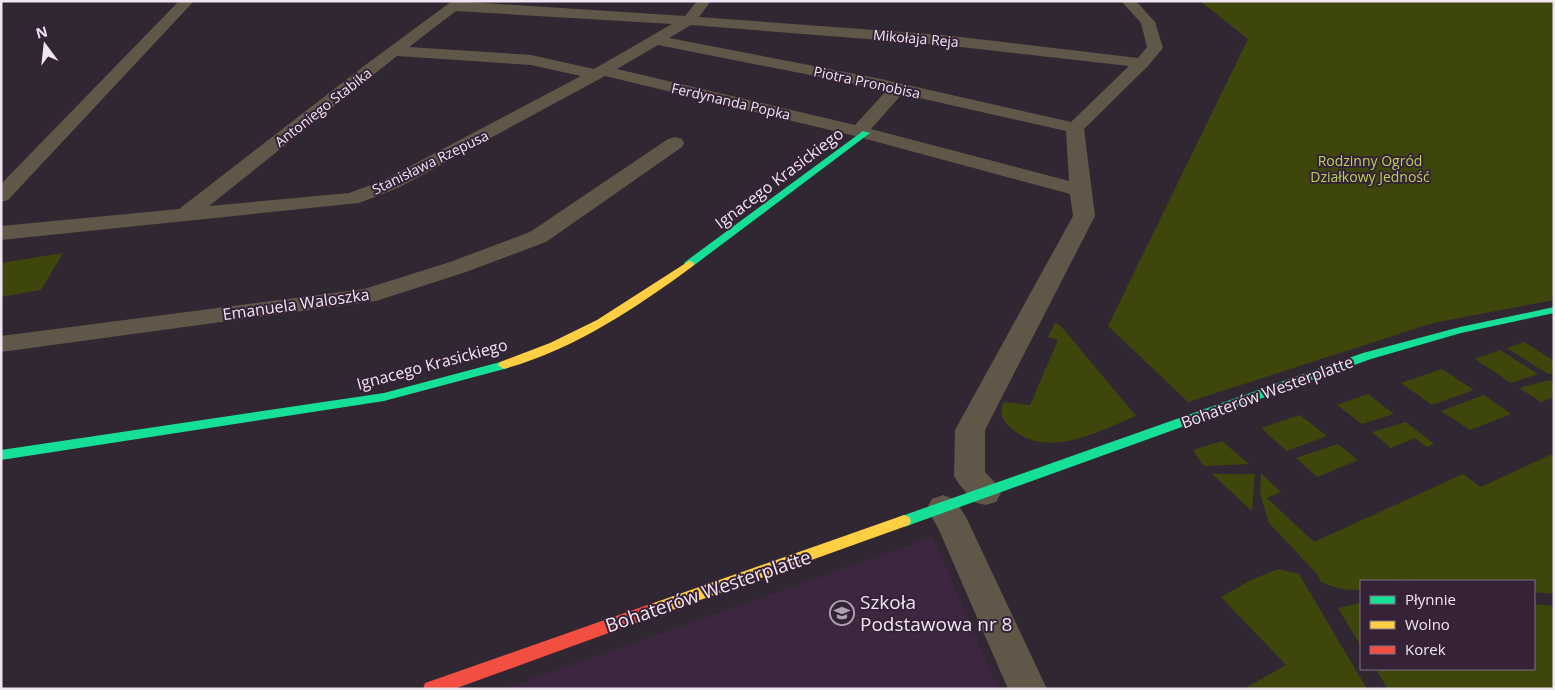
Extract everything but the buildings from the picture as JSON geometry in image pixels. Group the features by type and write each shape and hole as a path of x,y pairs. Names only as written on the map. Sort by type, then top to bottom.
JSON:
{"street":[{"path":"1,196 187,1"},
{"name":"Stanisława Rzepusa","path":"1,233 352,199 391,184 600,73 689,20 704,1"},
{"path":"985,493 970,476 970,430 1084,216 1080,190 1076,128 1155,48 1148,22 1128,1"},
{"name":"Mikołaja Reja","path":"457,4 689,20 945,41 1142,63"},
{"name":"Antoniego Stabika","path":"186,214 457,4"},
{"name":"Piotra Pronobisa","path":"657,40 898,88 1076,128"},
{"name":"Ferdynanda Popka","path":"394,51 531,60 600,73 863,132 1080,190"},
{"path":"863,132 898,88"},
{"name":"Ignacego Krasickiego","path":"1,454 384,397 506,364 589,329 646,296 863,132"},
{"name":"Emanuela Waloszka","path":"1,344 367,296 458,267 538,237 675,143"},
{"name":"Bohaterów Westerplatte","path":"430,689 1367,356 1454,330 1515,316 1554,310"},
{"path":"943,508 954,526 1028,689"}],"shaded area":[{"name":"Szkoła Podstawowa nr 8","path":"933,537 998,689 504,689"}],"green space":[{"name":"Rodzinny Ogród Działkowy Jedność","path":"1200,1 1554,1 1554,300 1433,323 1188,402 1108,326 1248,39"},
{"path":"63,253 41,290 1,297 1,263"},
{"path":"1055,323 1060,325 1136,416 1087,436 1053,443 1036,441 1021,435 1006,423 1002,413 1004,402 1030,405 1058,340 1048,337"},
{"path":"1524,342 1554,361 1554,373 1548,374 1507,348"},
{"path":"1500,350 1538,374 1511,383 1475,359"},
{"path":"1442,369 1474,390 1432,405 1401,383"},
{"path":"1550,380 1554,382 1554,397 1541,402 1519,388"},
{"path":"1368,394 1394,414 1362,424 1337,405"},
{"path":"1484,395 1511,414 1470,430 1441,411"},
{"path":"1300,415 1327,436 1287,451 1261,428"},
{"path":"1406,422 1434,444 1427,447 1415,438 1391,448 1372,432"},
{"path":"1222,441 1249,464 1204,466 1193,450"},
{"path":"1338,444 1358,460 1317,477 1296,458"},
{"path":"1554,453 1554,594 1535,592 1535,580 1360,580 1360,589 1331,586 1321,582 1316,573 1269,523 1260,494 1261,473 1281,492 1267,498 1314,542 1463,474 1481,487"},
{"path":"1212,474 1255,474 1252,511"},
{"path":"1278,569 1299,574 1367,689 1244,689 1286,665 1221,597 1251,580"},
{"path":"1360,603 1360,644 1338,608"},
{"path":"1535,604 1554,606 1554,689 1388,689 1377,670 1535,670"}],"traffic: fast":[{"path":"689,264 866,133"},
{"path":"904,521 1367,356 1460,330 1554,310"},
{"path":"1,455 384,397 504,365"}],"traffic: slow":[{"path":"504,365 554,346 601,322 646,295 689,264"},
{"path":"653,610 904,521"}],"traffic: jam":[{"path":"431,689 653,610"}],"place":[{"name":"Szkoła Podstawowa nr 8","path":"842,613"}]}
